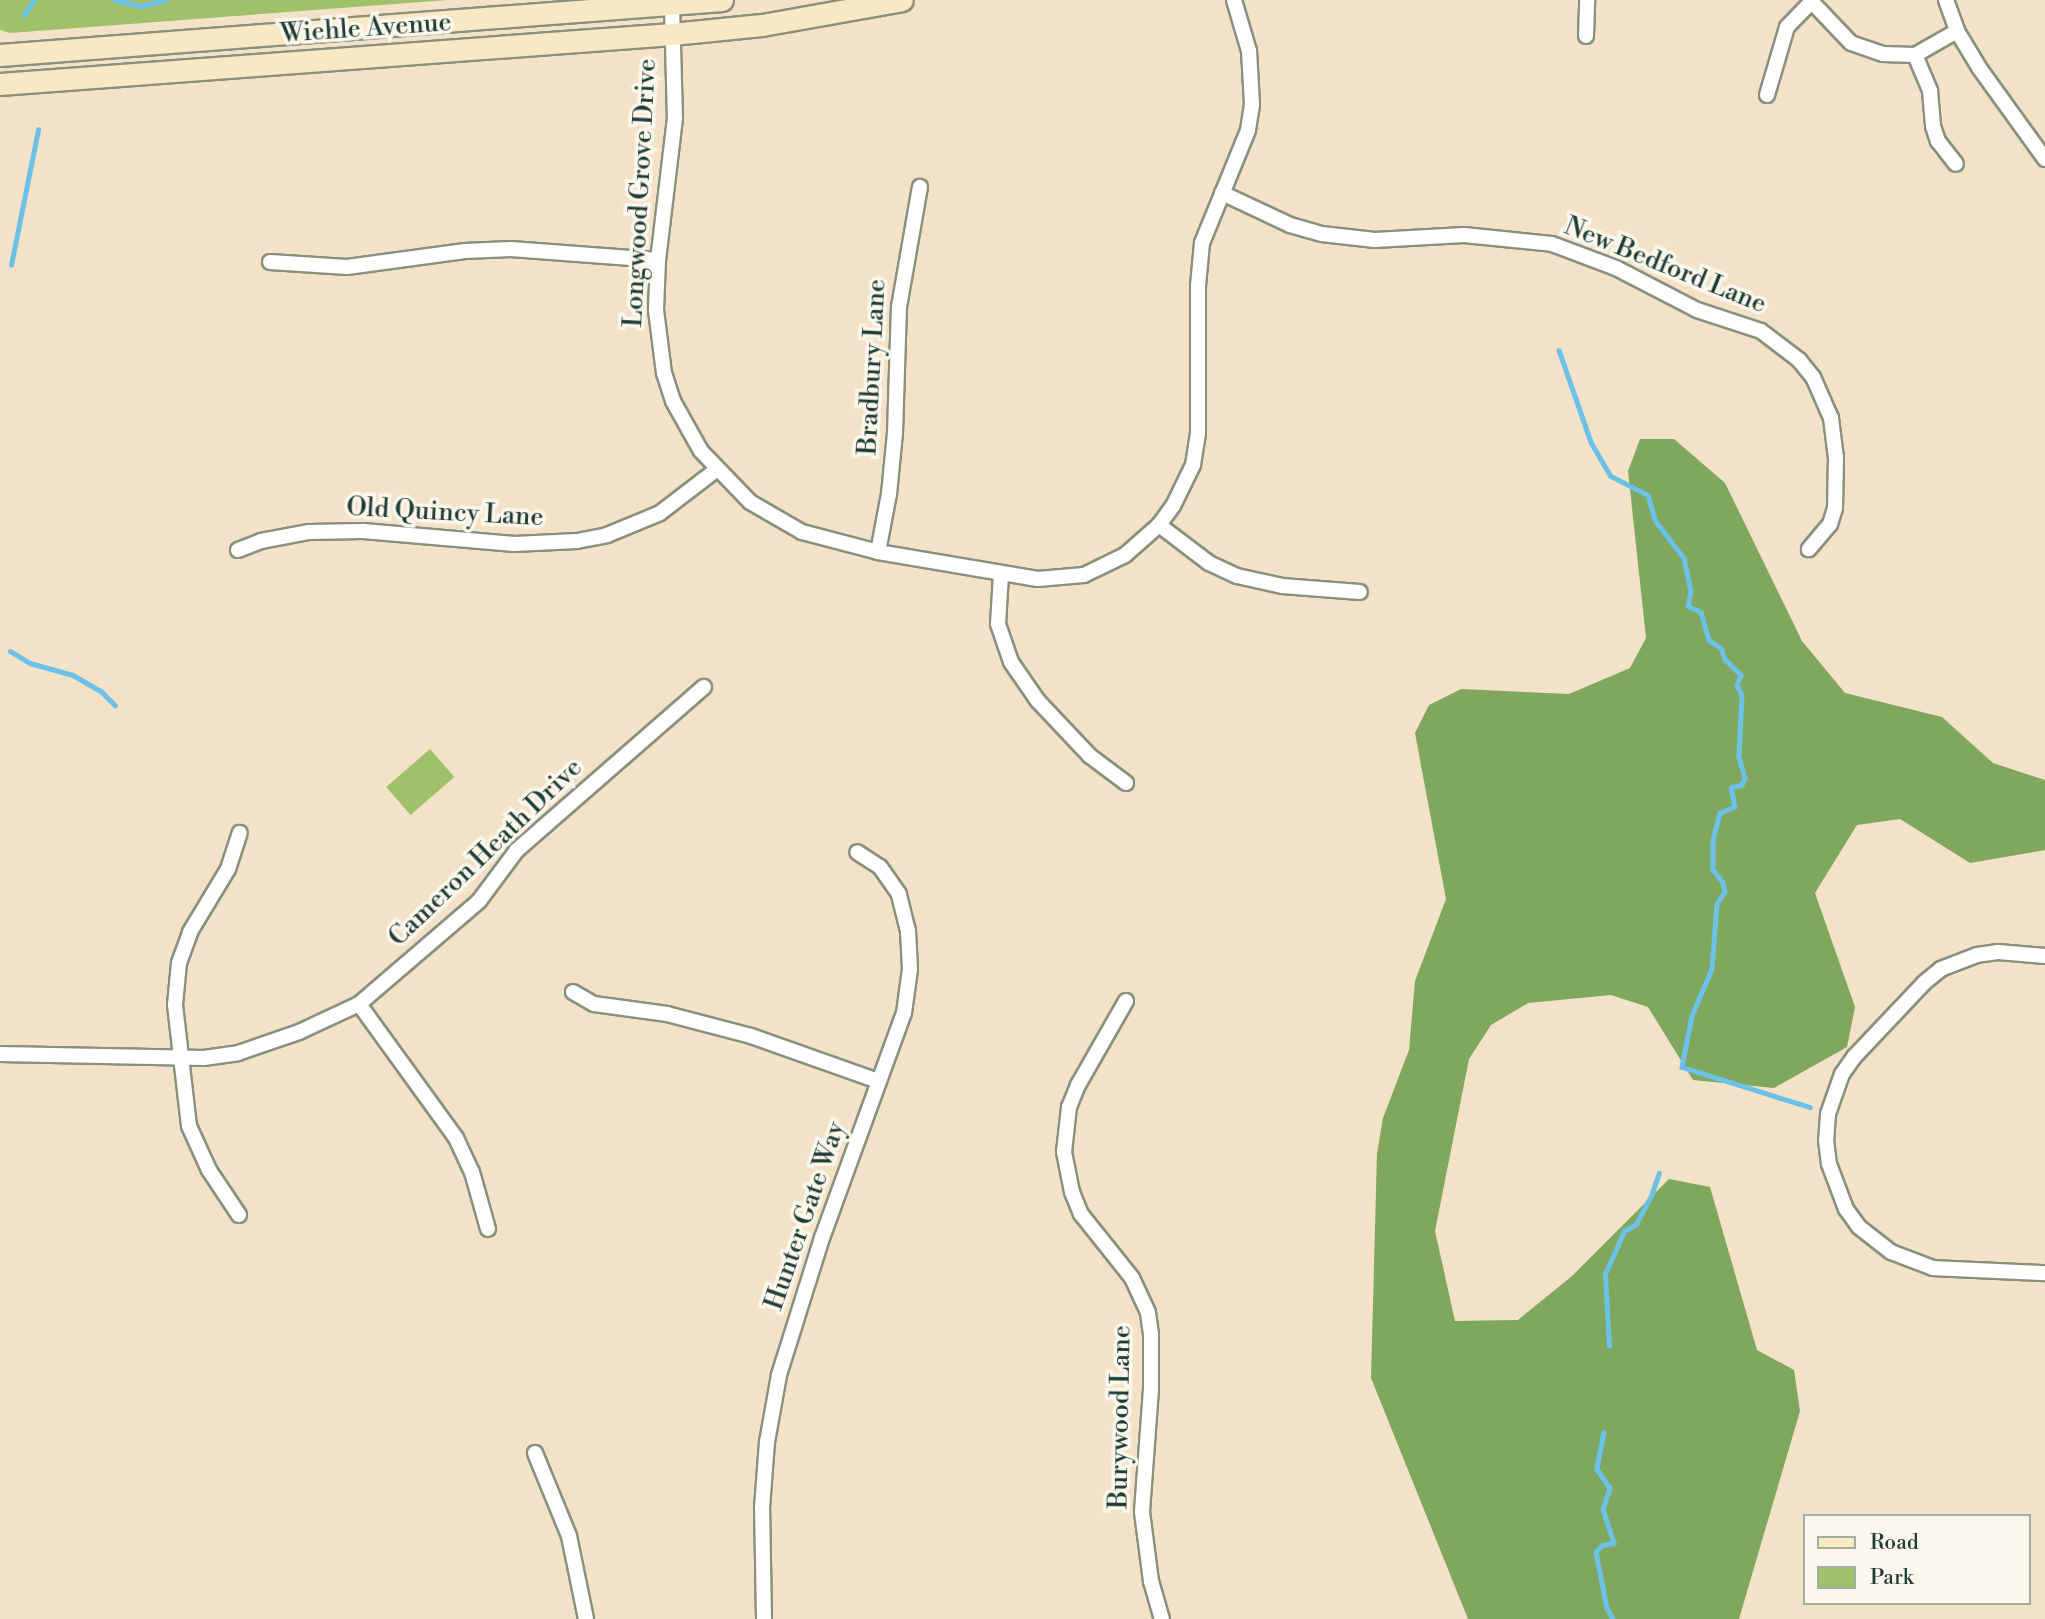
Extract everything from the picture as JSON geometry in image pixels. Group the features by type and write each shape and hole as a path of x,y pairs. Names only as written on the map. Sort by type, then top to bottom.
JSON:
{"main road":[{"name":"Wiehle Avenue","path":"0,55 672,6 722,0"},
{"name":"Wiehle Avenue","path":"0,84 672,34 762,25 902,0"}],"street":[{"name":"Longwood Grove Drive","path":"672,6 675,118 658,260 656,310 664,373 686,427 716,470 750,502 775,519 830,542 1001,575 1038,579 1084,575 1125,555 1159,525 1184,485 1197,446 1198,285 1202,243 1248,130 1252,104 1249,51 1234,0"},
{"path":"1586,36 1587,0"},
{"path":"1946,0 1957,31 1980,69 2045,159"},
{"path":"1767,94 1787,27 1810,1 1851,43 1883,54 1916,55 1957,31"},
{"path":"1916,55 1930,91 1933,125 1938,141 1956,164"},
{"name":"Bradbury Lane","path":"878,552 889,494 895,433 899,307 920,187"},
{"name":"New Bedford Lane","path":"1222,193 1290,225 1332,236 1375,240 1464,235 1552,244 1616,268 1697,310 1762,331 1799,360 1818,387 1831,418 1836,457 1835,508 1830,524 1809,550"},
{"path":"270,262 347,267 465,251 511,249 658,260"},
{"name":"Old Quincy Lane","path":"238,550 261,541 309,532 363,531 514,544 577,541 607,535 660,513 716,470"},
{"path":"1159,525 1209,563 1237,576 1282,586 1360,592"},
{"path":"1001,575 998,624 1011,662 1038,701 1090,756 1126,783"},
{"name":"Cameron Heath Drive","path":"0,1054 181,1060 238,1053 299,1032 359,1004 479,901 517,850 704,687"},
{"path":"239,1215 209,1170 189,1126 175,1005 179,963 190,932 228,869 240,834"},
{"name":"Hunter Gate Way","path":"764,1619 762,1508 767,1442 779,1375 822,1238 904,1013 909,969 908,931 899,894 880,867 857,852"},
{"path":"2045,956 1998,952 1977,955 1941,969 1924,983 1854,1057 1842,1074 1831,1104 1826,1140 1829,1164 1846,1209 1859,1227 1891,1252 1933,1268 2045,1273"},
{"path":"573,992 594,1004 667,1014 729,1030 878,1081"},
{"name":"Burywood Lane","path":"1126,1000 1078,1085 1069,1107 1064,1152 1072,1192 1081,1214 1132,1279 1147,1313 1152,1335 1142,1512 1151,1581 1163,1619"},
{"path":"359,1004 456,1138 472,1172 488,1229"},
{"path":"535,1453 569,1536 586,1619"}],"green space":[{"path":"0,0 448,0 10,33 0,30"},
{"path":"1640,439 1674,439 1725,483 1802,641 1845,693 1942,717 1993,763 2045,780 2045,850 1970,863 1900,819 1857,825 1815,893 1855,1007 1847,1047 1774,1088 1693,1080 1648,1007 1611,995 1528,1003 1491,1025 1469,1059 1435,1231 1455,1321 1518,1320 1572,1276 1669,1179 1710,1187 1757,1350 1794,1370 1800,1411 1739,1619 1468,1619 1371,1378 1377,1153 1383,1118 1409,1050 1415,981 1446,899 1415,733 1429,705 1461,689 1569,694 1630,668 1646,638 1628,471"},
{"path":"430,749 454,777 411,815 386,787"}],"waterway":[{"path":"24,15 34,0"},
{"path":"115,0 142,6 165,0"},
{"path":"11,265 38,130"},
{"path":"1559,350 1591,442 1611,476 1648,495 1655,520 1684,558 1691,591 1688,606 1701,612 1709,640 1721,648 1725,659 1741,675 1737,685 1742,695 1739,757 1745,778 1742,785 1731,788 1735,807 1720,813 1713,841 1713,869 1723,883 1725,892 1717,904 1712,969 1692,1016 1682,1067 1810,1107"},
{"path":"10,651 30,663 73,675 101,691 115,705"},
{"path":"1609,1346 1605,1274 1624,1231 1636,1224 1651,1196 1659,1173"},
{"path":"1604,1432 1597,1469 1610,1488 1603,1509 1614,1543 1602,1546 1596,1552 1607,1608 1613,1619"}]}
